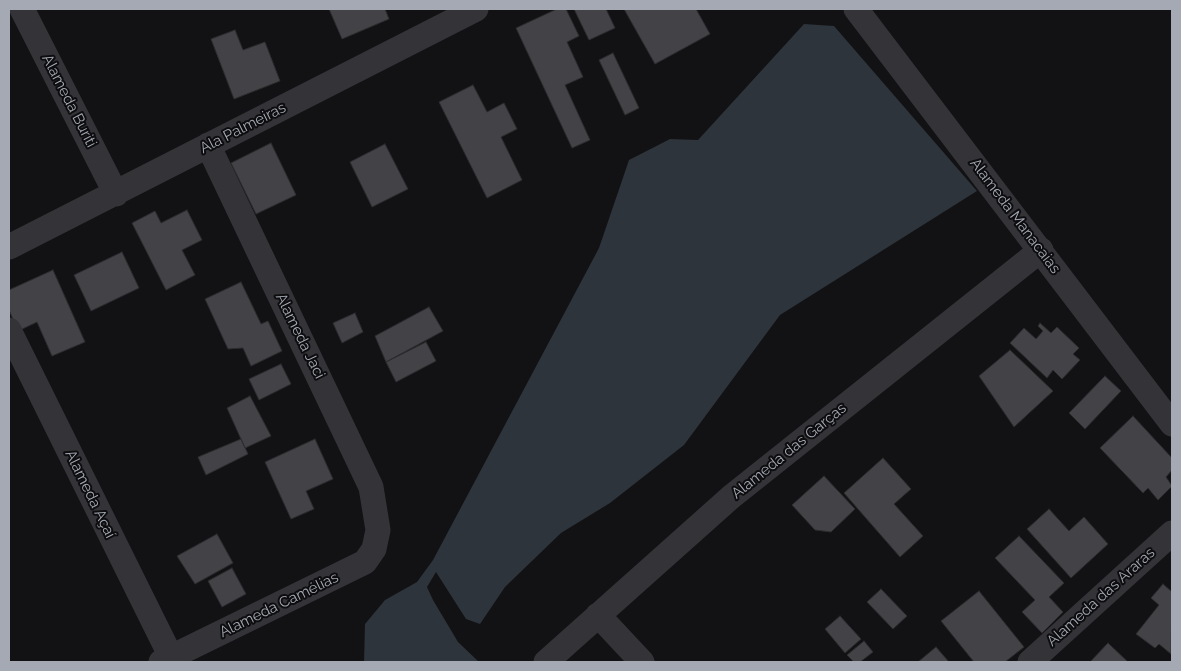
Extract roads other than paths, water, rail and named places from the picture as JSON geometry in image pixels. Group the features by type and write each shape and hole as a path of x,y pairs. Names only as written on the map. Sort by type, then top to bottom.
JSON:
{"street":[{"name":"Alameda Buriti","path":"22,9 116,194"},
{"name":"Ala Palmeiras","path":"9,247 476,9"},
{"name":"Alameda Manacaias","path":"856,9 1172,424"},
{"name":"Alameda Jaci","path":"208,145 372,487 378,530"},
{"name":"Alameda das Garças","path":"546,662 731,497 1041,250"},
{"name":"Alameda Açaí","path":"9,330 166,660"},
{"name":"Alameda Camélias","path":"166,660 365,562 374,549 378,530"},
{"name":"Alameda das Araras","path":"1030,662 1172,533"},
{"path":"598,615 642,662"}]}
